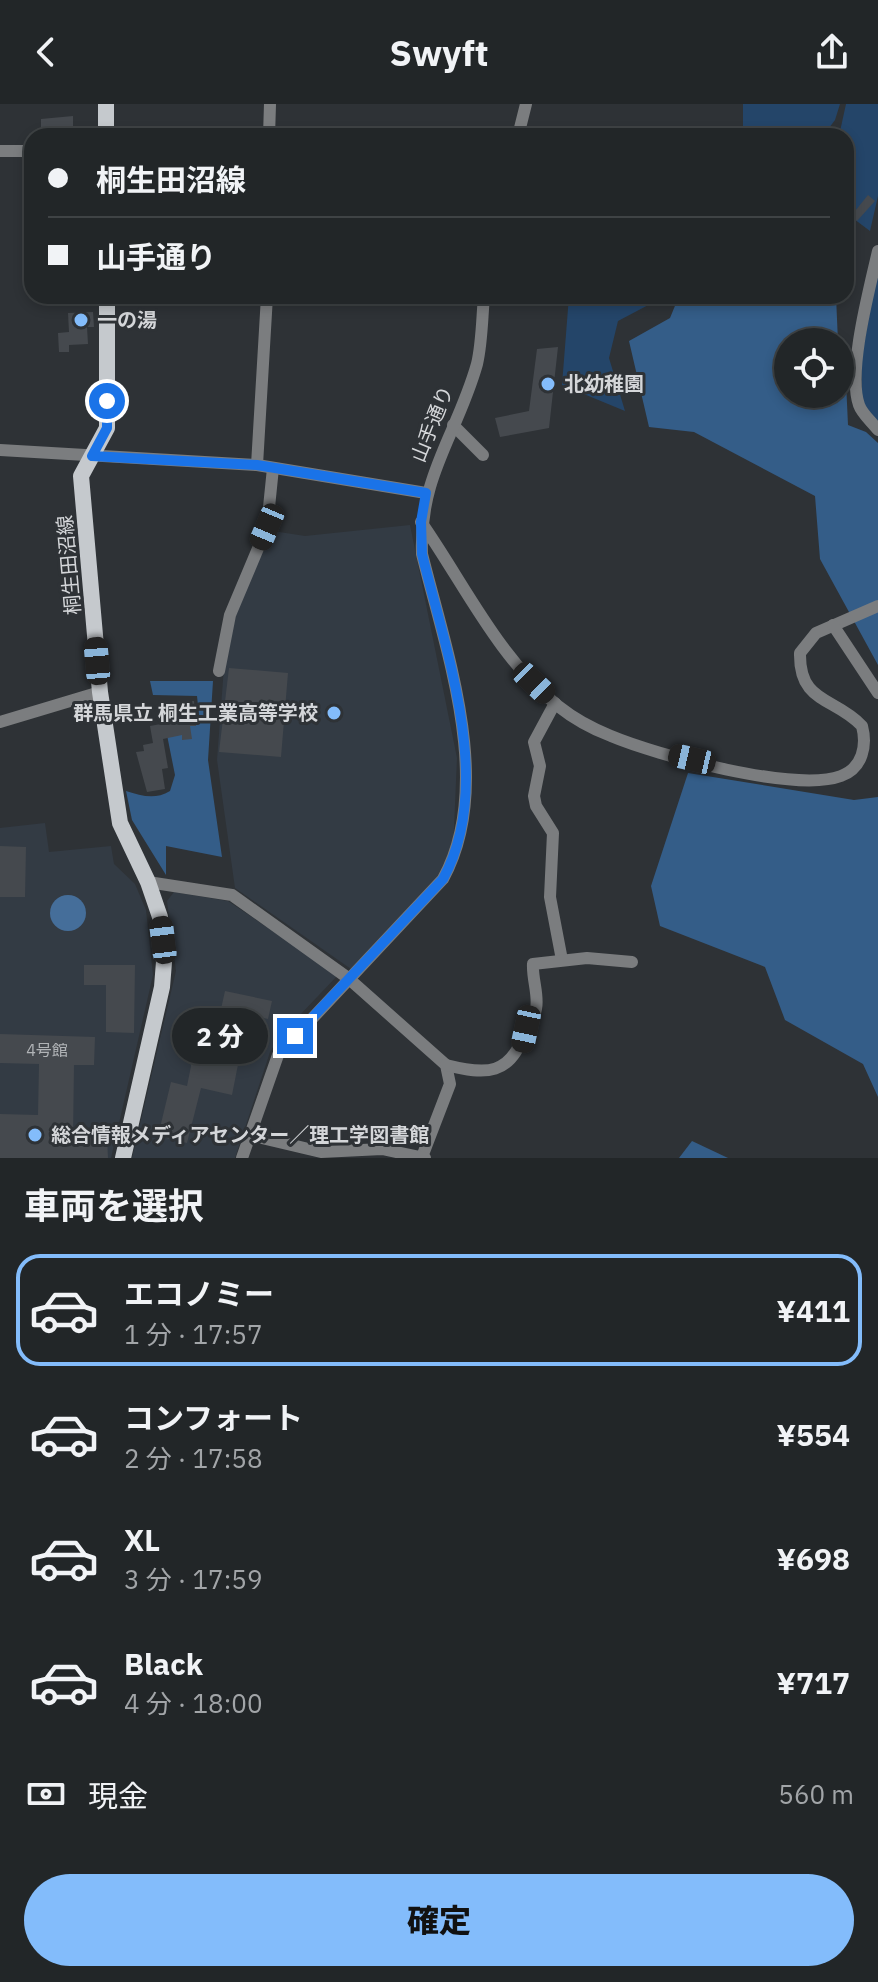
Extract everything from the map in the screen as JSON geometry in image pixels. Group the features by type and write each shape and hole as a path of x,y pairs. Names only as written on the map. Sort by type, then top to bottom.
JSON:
{"main road":[{"path":"106,104 106,128"},
{"name":"桐生田沼線","path":"107,304 107,428 81,476 100,692 120,823 148,882 160,917 163,974 123,1158"}],"street":[{"path":"269,128 270,104"},
{"path":"520,128 526,104"},
{"path":"0,151 24,151"},
{"path":"878,251 865,310 856,383 860,408 878,430"},
{"path":"257,465 267,304"},
{"name":"山手通り","path":"242,1158 278,1055 443,879 457,854 467,753 422,554 421,522 426,493 477,363 483,304"},
{"path":"453,425 483,455"},
{"path":"0,450 257,465 426,493"},
{"path":"219,671 230,615 267,527 273,468"},
{"path":"421,522 479,618 555,703 608,735 665,753 774,778 828,779 853,769 865,749 862,726 809,690 800,666 800,653 816,633 878,606"},
{"path":"833,625 878,693"},
{"path":"0,722 100,692"},
{"path":"555,703 534,742 540,766 534,796 553,833 550,897 562,960"},
{"path":"148,882 232,895 348,978 446,1065 471,1071 504,1066 522,1047 526,1029 537,1010 533,964 562,960 632,962"},
{"path":"250,1135 321,1152 382,1149 423,1158 450,1084 446,1065"}],"shaded area":[{"path":"743,104 840,104 829,128 743,128"},
{"path":"846,104 878,104 878,196 870,231 854,219 854,128 841,128"},
{"path":"878,268 878,422 862,402 861,360"},
{"path":"568,304 650,304 618,321 609,358 625,411 562,385"},
{"path":"676,304 836,304 837,328 774,328 774,408 847,408 848,425 866,432 878,443 878,665 820,559 815,496 694,432 649,427 629,341 670,318"},
{"name":"群馬県立 桐生工業高等学校","path":"410,525 457,758 453,851 439,875 351,969 235,888 217,760 224,667 236,615 269,534 273,531 305,536"},
{"path":"150,681 213,681 208,760 222,857 166,846 166,875 132,820 126,791 154,796 170,791 175,775 166,730 200,724 197,696 153,695"},
{"path":"688,773 854,800 878,797 878,1097 863,1064 785,1020 765,967 660,926 651,886"},
{"path":"45,823 49,852 111,846 114,864 135,884 146,910 153,975 111,1158 0,1158 0,828"},
{"path":"174,892 228,901 338,975 279,1037 270,1052 235,1158 132,1158 176,971 167,901"},
{"path":"68,895 80,901 86,913 80,925 68,931 56,925 50,913 56,901"},
{"path":"692,1141 728,1158 679,1158"}],"building":[{"path":"73,116 73,128 41,128 41,119"},
{"path":"868,195 875,201 857,221 854,212"},
{"path":"93,312 94,327 87,327 88,344 69,345 69,352 59,352 58,333 69,332 68,313"},
{"path":"558,347 549,428 500,437 495,418 529,411 537,349"},
{"path":"229,668 288,673 281,757 219,752"},
{"path":"194,701 196,726 190,726 192,739 182,740 182,735 163,739 168,768 162,769 165,789 147,792 136,752 144,751 143,745 153,743 150,726 177,721 176,702"},
{"path":"0,846 26,847 25,897 0,897"},
{"path":"84,965 135,965 134,1033 106,1032 106,985 84,985"},
{"path":"225,991 272,1001 268,1019 248,1014 232,1095 201,1088 187,1143 158,1136 171,1082 187,1086 191,1066 189,1055 198,1053 209,1063"},
{"path":"0,1034 95,1037 94,1065 74,1065 73,1138 107,1137 108,1158 0,1158 0,1114 38,1115 39,1064 0,1063"}],"place":[{"name":"一の湯","path":"81,320"},
{"name":"北幼稚園","path":"548,384"},
{"name":"群馬県立 桐生工業高等学校","path":"334,713"},
{"name":"総合情報メディアセンター／理工学図書館","path":"35,1135"}],"route":[{"path":"107,401 107,428 92,456 257,465 426,493 421,522 422,554 467,753 457,854 443,879 295,1036"}]}
